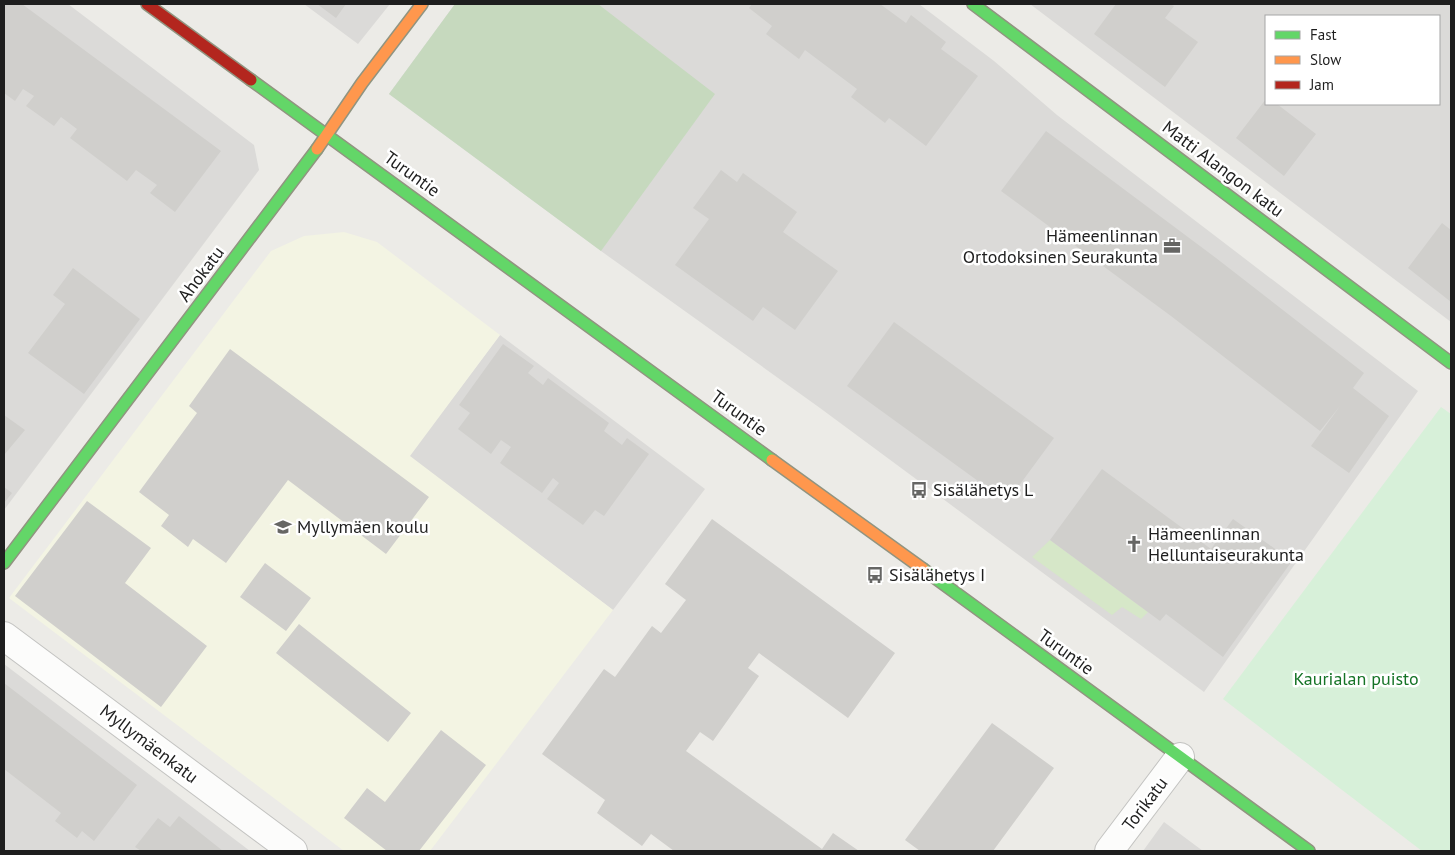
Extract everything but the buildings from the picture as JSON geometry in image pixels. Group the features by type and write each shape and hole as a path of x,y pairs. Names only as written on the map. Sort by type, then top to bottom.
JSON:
{"main road":[{"name":"Turuntie","path":"147,4 1309,851"},
{"name":"Ahokatu","path":"4,563 327,135 362,83 422,4"},
{"name":"Matti Alangon katu","path":"973,4 1451,363"}],"street":[{"name":"Myllymäenkatu","path":"4,636 293,851"},
{"name":"Torikatu","path":"1109,851 1180,757"}],"shaded area":[{"path":"4,4 68,4 254,145 259,170 4,510"},
{"path":"304,4 390,4 358,44"},
{"path":"455,4 919,4 994,61 1057,115 1418,391 1204,692 820,408 601,251 389,94"},
{"path":"1030,4 1451,4 1451,322"},
{"name":"Myllymäen koulu","path":"344,232 377,242 500,335 410,456 613,610 430,851 344,851 9,598 271,251 304,236"},
{"path":"500,335 705,489 613,610 409,456"},
{"path":"4,664 250,851 4,851"},
{"path":"1164,822 1203,851 1143,851"}],"green space":[{"path":"455,4 598,4 715,94 601,251 389,94"},
{"name":"Kaurialan puisto","path":"1441,407 1451,414 1451,851 1422,851 1223,699"},
{"path":"1050,540 1148,612 1141,619 1122,607 1112,615 1032,557"}],"traffic: fast":[{"path":"973,4 1451,363"},
{"path":"251,80 772,460"},
{"path":"4,563 317,149"},
{"path":"923,569 1309,851"}],"traffic: slow":[{"path":"317,149 362,83 422,4"},
{"path":"772,460 923,569"}],"traffic: jam":[{"path":"147,4 251,80"}],"place":[{"name":"Hämeenlinnan Ortodoksinen Seurakunta","path":"1172,246"},
{"name":"Sisälähetys L","path":"919,490"},
{"name":"Myllymäen koulu","path":"283,527"},
{"name":"Hämeenlinnan Helluntaiseurakunta","path":"1134,544"},
{"name":"Sisälähetys I","path":"875,575"}]}
